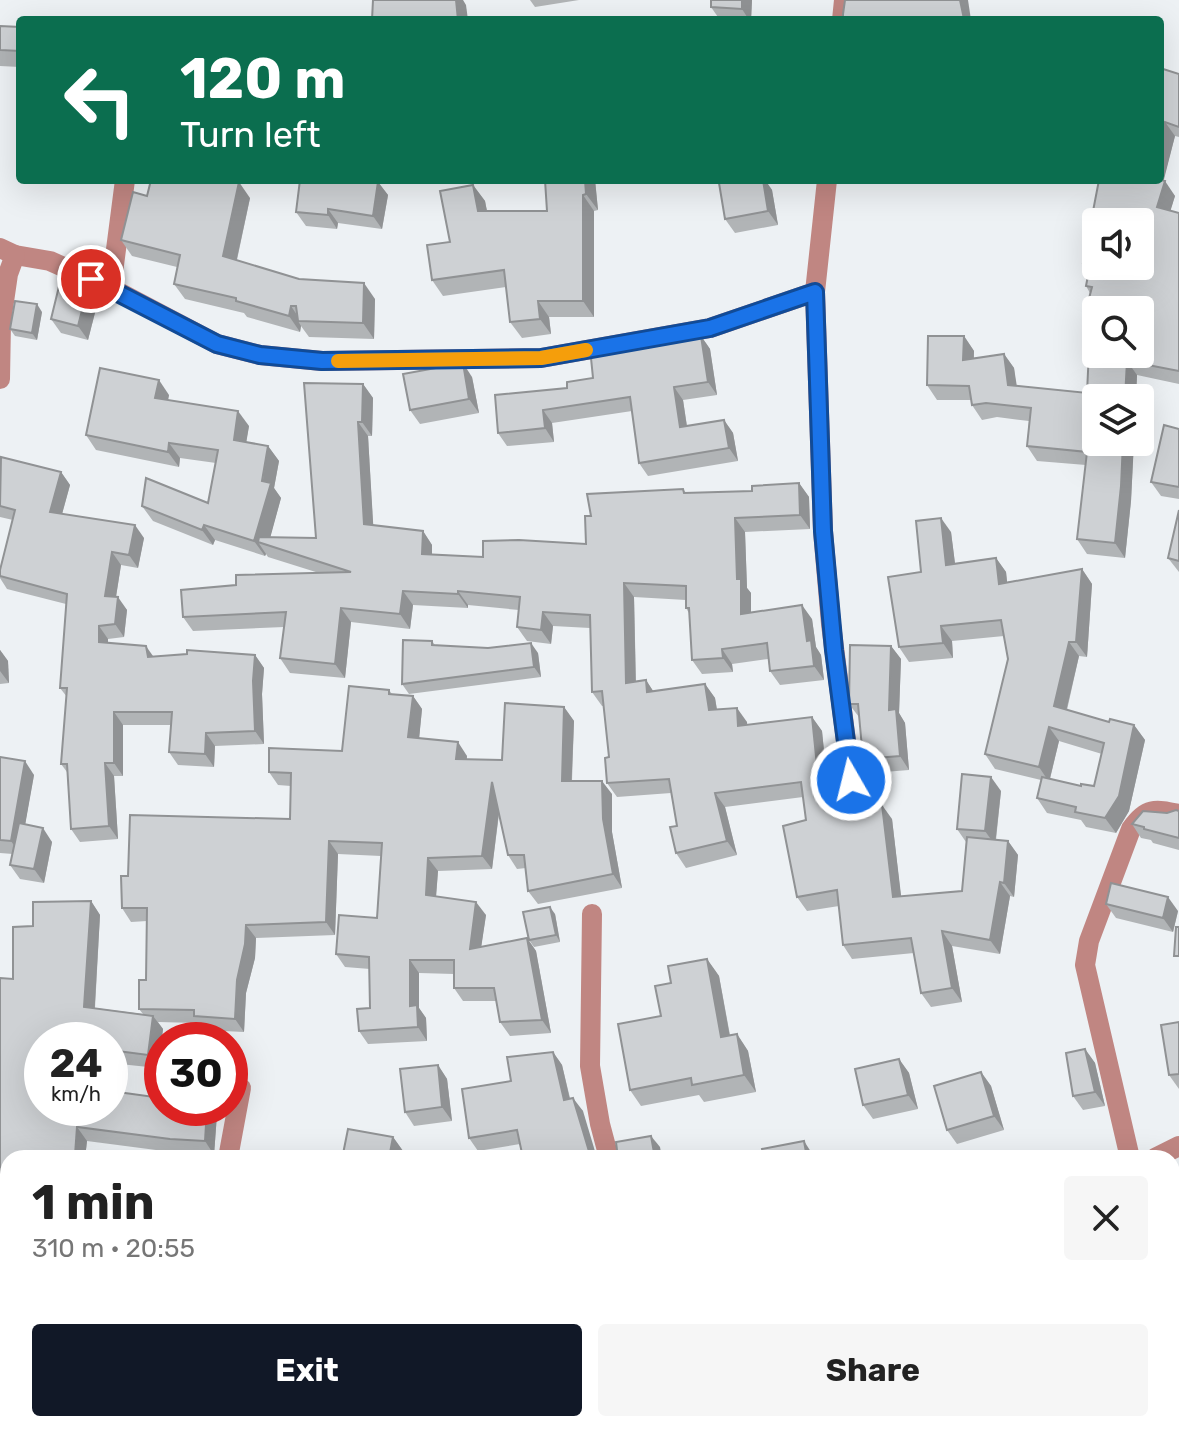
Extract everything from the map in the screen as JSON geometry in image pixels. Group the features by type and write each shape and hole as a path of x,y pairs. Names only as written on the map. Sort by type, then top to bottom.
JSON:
{"street":[{"path":"111,288 124,184"},
{"path":"827,184 815,292 823,531 851,780"},
{"path":"0,379 1,322 8,252 50,261 111,288 217,344 260,355 322,361 541,358 710,328 815,292"},
{"path":"1128,1150 1085,965 1089,941 1131,829 1140,815 1155,809 1179,814"},
{"path":"592,914 590,1066 607,1150"},
{"path":"229,1150 234,1126"}],"building":[{"path":"373,0 456,0 458,16 372,16"},
{"path":"711,0 742,0 742,9 711,7"},
{"path":"845,0 960,0 963,16 843,16"},
{"path":"0,26 16,27 16,51 0,50"},
{"path":"1164,69 1179,74 1179,127 1165,122 1164,126"},
{"path":"1165,181 1157,207 1179,213 1179,371 1154,366 1154,296 1090,296 1092,287 1086,286 1087,280 1154,280 1154,208 1094,208 1098,184 1164,184"},
{"path":"150,184 239,184 223,256 299,279 364,283 363,323 298,321 296,306 291,306 289,316 236,301 236,298 174,284 180,255 121,240 133,192 147,196"},
{"path":"300,184 378,184 373,216 328,209 328,215 296,212"},
{"path":"545,184 585,184 583,301 538,301 540,319 510,322 504,270 432,280 427,245 450,242 440,191 473,185 478,211 547,211"},
{"path":"719,184 764,184 768,211 725,219"},
{"path":"62,274 89,283 78,326 51,319"},
{"path":"15,301 37,304 32,333 10,329"},
{"path":"701,336 708,382 674,387 680,427 724,420 729,448 639,463 630,397 543,410 545,428 498,433 495,395 567,388 567,382 593,378 590,348 635,340 636,346"},
{"path":"928,336 964,336 963,360 1004,354 1008,385 1082,392 1082,452 1027,446 1031,408 986,403 972,405 969,386 927,385"},
{"path":"463,363 469,399 410,410 403,374"},
{"path":"100,368 159,380 155,398 238,411 234,440 268,446 262,481 271,483 254,541 204,525 202,530 142,506 146,478 208,503 218,450 169,443 168,452 86,435"},
{"path":"1088,368 1127,368 1126,384 1087,384"},
{"path":"304,383 363,384 362,422 358,422 364,524 423,531 422,554 483,557 483,541 586,544 585,516 591,516 587,494 683,489 684,493 752,491 752,486 799,483 800,515 735,518 737,579 741,579 741,614 802,605 814,666 770,671 767,643 722,649 723,658 692,660 686,586 624,583 626,683 646,680 647,692 705,684 709,710 737,708 738,726 812,717 817,766 822,766 829,811 882,805 893,897 962,891 967,837 1008,841 1004,883 1000,882 990,940 942,931 952,988 921,993 911,938 843,945 837,890 797,897 783,826 806,820 801,782 715,793 727,841 676,853 670,827 677,826 669,779 607,783 605,758 609,757 602,691 592,692 590,615 543,612 541,630 517,627 520,597 458,591 458,594 403,591 400,614 341,608 335,664 280,658 286,612 183,617 181,590 236,585 236,575 351,572 258,542 259,537 316,538"},
{"path":"1164,425 1179,429 1179,487 1151,482"},
{"path":"1087,456 1122,456 1115,543 1077,539"},
{"path":"1,457 61,472 50,512 135,525 129,555 112,552 105,596 118,597 115,624 99,626 99,642 146,646 148,657 187,654 187,650 255,655 255,731 206,733 205,754 169,752 172,712 114,712 114,763 105,763 109,826 71,829 67,764 61,764 67,688 60,688 67,594 0,576 15,510 0,506"},
{"path":"1179,510 1179,561 1168,558"},
{"path":"941,518 946,565 996,558 999,584 1082,569 1076,642 1069,642 1054,706 1109,722 1110,719 1134,725 1119,796 1105,818 1075,812 1076,807 1037,798 1042,777 1094,786 1104,743 1049,727 1039,767 985,754 1008,659 1001,620 941,626 943,643 899,647 888,577 921,572 916,521"},
{"path":"403,640 488,648 531,643 534,667 402,684"},
{"path":"850,645 891,646 889,710 896,709 900,756 863,759 858,704 849,704"},
{"path":"349,686 413,696 408,737 458,742 456,759 502,760 505,703 564,707 562,781 602,781 603,819 613,874 528,891 524,855 508,855 492,782 482,856 428,858 426,895 476,902 470,949 527,938 542,1020 500,1022 494,988 454,988 454,960 410,960 410,1006 417,1005 418,1027 359,1031 357,1009 370,1008 369,957 336,954 339,915 377,918 382,843 329,841 326,922 246,925 237,980 235,1019 194,1016 194,1010 139,1009 139,980 146,980 147,908 122,908 121,876 128,876 130,815 290,819 291,773 269,772 269,748 342,751"},
{"path":"0,757 25,761 11,841 0,840"},
{"path":"962,774 991,777 985,831 957,829"},
{"path":"1143,811 1167,813 1179,811 1179,838 1132,824"},
{"path":"19,823 43,828 34,869 10,865"},
{"path":"1111,883 1168,897 1163,918 1106,904"},
{"path":"91,901 84,1007 153,1016 152,1022 144,1022 144,1054 128,1052 128,1022 24,1022 24,1126 128,1126 128,1093 144,1096 144,1126 206,1126 205,1141 77,1127 75,1150 0,1150 0,978 13,979 13,927 33,926 33,902"},
{"path":"550,907 556,935 529,940 523,912"},
{"path":"1176,927 1179,927 1179,956 1174,956"},
{"path":"707,959 721,1037 737,1034 744,1075 692,1085 691,1078 630,1090 618,1024 661,1016 655,986 671,983 668,966"},
{"path":"1179,1022 1179,1074 1169,1075 1161,1025"},
{"path":"1085,1049 1095,1092 1073,1096 1066,1053"},
{"path":"553,1052 564,1100 573,1098 589,1150 521,1150 517,1130 469,1138 462,1089 511,1081 507,1057"},
{"path":"899,1059 908,1095 863,1105 855,1069"},
{"path":"438,1065 442,1107 405,1112 400,1069"},
{"path":"981,1072 994,1116 947,1130 934,1086"},
{"path":"348,1129 393,1137 391,1150 344,1150"},
{"path":"651,1136 654,1150 617,1150 616,1142"},
{"path":"804,1141 806,1150 762,1150"}],"slow traffic":[{"path":"338,361 541,358 586,350"}],"route":[{"path":"91,279 217,344 260,355 322,361 541,358 710,328 815,292 823,531 851,780"}]}
